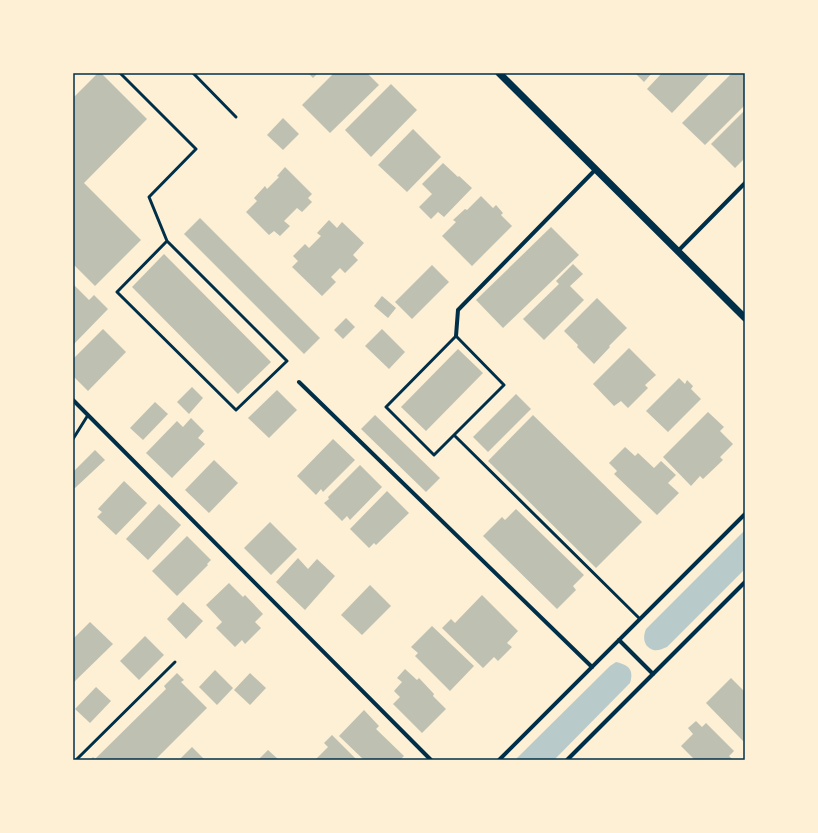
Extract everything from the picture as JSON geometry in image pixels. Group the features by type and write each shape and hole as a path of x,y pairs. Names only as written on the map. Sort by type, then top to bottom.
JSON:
{"street":[{"path":"502,74 745,318"},
{"path":"456,336 458,310 596,169"},
{"path":"678,251 745,183"},
{"path":"299,382 592,667"},
{"path":"73,400 431,760"},
{"path":"499,760 745,514"},
{"path":"567,760 745,582"},
{"path":"619,640 653,674"}],"lane":[{"path":"120,73 196,149 148,197 167,241 287,361 236,410 117,292 167,241"},
{"path":"193,73 236,117"},
{"path":"456,336 504,385 454,435 434,455 386,407 456,336"},
{"path":"73,439 88,415"},
{"path":"454,435 640,619"},
{"path":"76,760 176,662"}],"shaded area":[{"path":"745,530 745,569 667,647 653,650 648,647 644,640 646,629"},
{"path":"616,662 624,665 631,671 630,683 554,760 515,760 610,666"}],"building":[{"path":"98,73 101,73 147,119 84,183 141,240 95,286 73,264 73,98"},
{"path":"308,73 318,73 313,78"},
{"path":"334,73 367,73 379,85 330,133 302,105"},
{"path":"635,73 652,73 644,82"},
{"path":"662,73 710,73 672,113 647,89"},
{"path":"732,73 745,74 745,105 705,145 682,123"},
{"path":"391,84 417,110 371,157 345,130"},
{"path":"745,110 745,158 735,168 711,144"},
{"path":"283,118 299,134 283,150 267,135"},
{"path":"413,129 441,157 407,192 378,165"},
{"path":"443,163 472,188 444,217 438,212 431,219 419,207 432,194 422,184"},
{"path":"285,167 312,194 308,198 312,202 302,212 297,208 284,221 290,226 280,236 274,231 269,235 246,212 257,201 254,198 265,186 267,189 279,177 277,176"},
{"path":"481,196 493,208 496,205 503,213 501,215 512,226 472,266 442,236 456,222 453,220 465,209 467,210"},
{"path":"200,218 320,338 304,354 184,234"},
{"path":"329,220 337,228 342,222 364,243 353,255 358,260 345,273 340,268 331,277 336,282 322,296 292,267 298,261 293,256 305,244 309,248 321,236 317,233"},
{"path":"551,227 579,255 503,328 476,300"},
{"path":"164,254 271,362 238,394 132,287"},
{"path":"573,264 583,274 570,286 584,300 544,340 523,319 559,284 556,281"},
{"path":"432,265 449,282 412,319 395,302"},
{"path":"73,284 89,300 94,295 108,309 73,345"},
{"path":"382,296 396,308 388,318 374,306"},
{"path":"597,298 627,328 594,364 564,331"},
{"path":"346,318 355,327 343,339 334,330"},
{"path":"103,329 126,352 88,391 73,376 73,359"},
{"path":"382,329 405,352 389,369 365,346"},
{"path":"629,348 656,375 645,385 648,388 628,408 621,401 614,406 593,384"},
{"path":"458,349 483,373 426,431 401,407"},
{"path":"679,378 685,384 687,380 693,386 691,389 701,399 668,432 646,411"},
{"path":"192,387 203,398 189,414 177,402"},
{"path":"277,390 297,410 269,438 248,418"},
{"path":"516,394 531,409 488,452 473,437"},
{"path":"155,402 168,414 143,440 130,428"},
{"path":"708,412 724,427 720,431 733,444 720,457 723,460 703,479 700,476 691,486 663,457"},
{"path":"375,415 440,478 426,492 361,429"},
{"path":"533,415 642,522 596,568 488,461"},
{"path":"191,418 204,431 198,438 205,444 172,478 146,453 177,421 183,427"},
{"path":"333,439 355,460 323,492 321,489 316,495 297,476"},
{"path":"625,447 635,456 638,453 654,468 661,461 676,475 668,483 679,493 657,515 614,474 617,471 609,463"},
{"path":"95,450 105,460 75,488 73,486 73,472"},
{"path":"214,460 238,483 209,513 185,490"},
{"path":"360,465 382,487 350,520 347,516 342,521 324,503 329,499 328,497"},
{"path":"124,481 147,503 116,535 97,517 102,512 98,509"},
{"path":"387,491 409,513 376,545 374,543 369,548 350,529"},
{"path":"159,504 181,525 148,560 126,539"},
{"path":"516,509 584,575 573,586 576,590 557,609 483,536 502,517 505,520"},
{"path":"270,522 297,549 271,575 244,548"},
{"path":"187,536 211,560 207,564 208,565 177,596 152,571"},
{"path":"298,558 308,569 317,559 335,576 305,610 276,582"},
{"path":"229,583 243,597 245,595 263,614 255,622 261,628 245,644 242,640 235,647 216,628 222,622 206,605"},
{"path":"370,585 391,606 362,635 341,615"},
{"path":"482,595 518,631 507,643 512,647 498,661 494,657 483,668 442,628 451,619 455,623"},
{"path":"183,602 203,621 186,639 167,619"},
{"path":"90,622 113,644 73,683 73,639"},
{"path":"432,626 474,666 450,691 415,656 418,653 411,647"},
{"path":"145,636 164,655 139,680 120,661"},
{"path":"405,669 417,680 419,678 434,694 433,696 446,709 422,733 393,704 400,697 394,691 402,682 397,678"},
{"path":"215,670 233,688 217,705 199,687"},
{"path":"177,673 184,680 181,682 207,708 155,760 90,760 93,757 95,759 166,689 164,686"},
{"path":"250,673 266,688 250,705 234,690"},
{"path":"731,678 745,692 745,739 743,741 706,703"},
{"path":"96,687 111,701 90,723 75,709"},
{"path":"364,710 379,726 376,729 404,756 400,760 364,760 339,736"},
{"path":"696,721 702,727 706,723 734,751 729,756 733,760 695,760 681,746 693,734 688,728"},
{"path":"332,735 357,760 315,760 328,747 324,743"},
{"path":"192,747 205,760 179,760"},
{"path":"268,750 279,760 258,760"}]}
